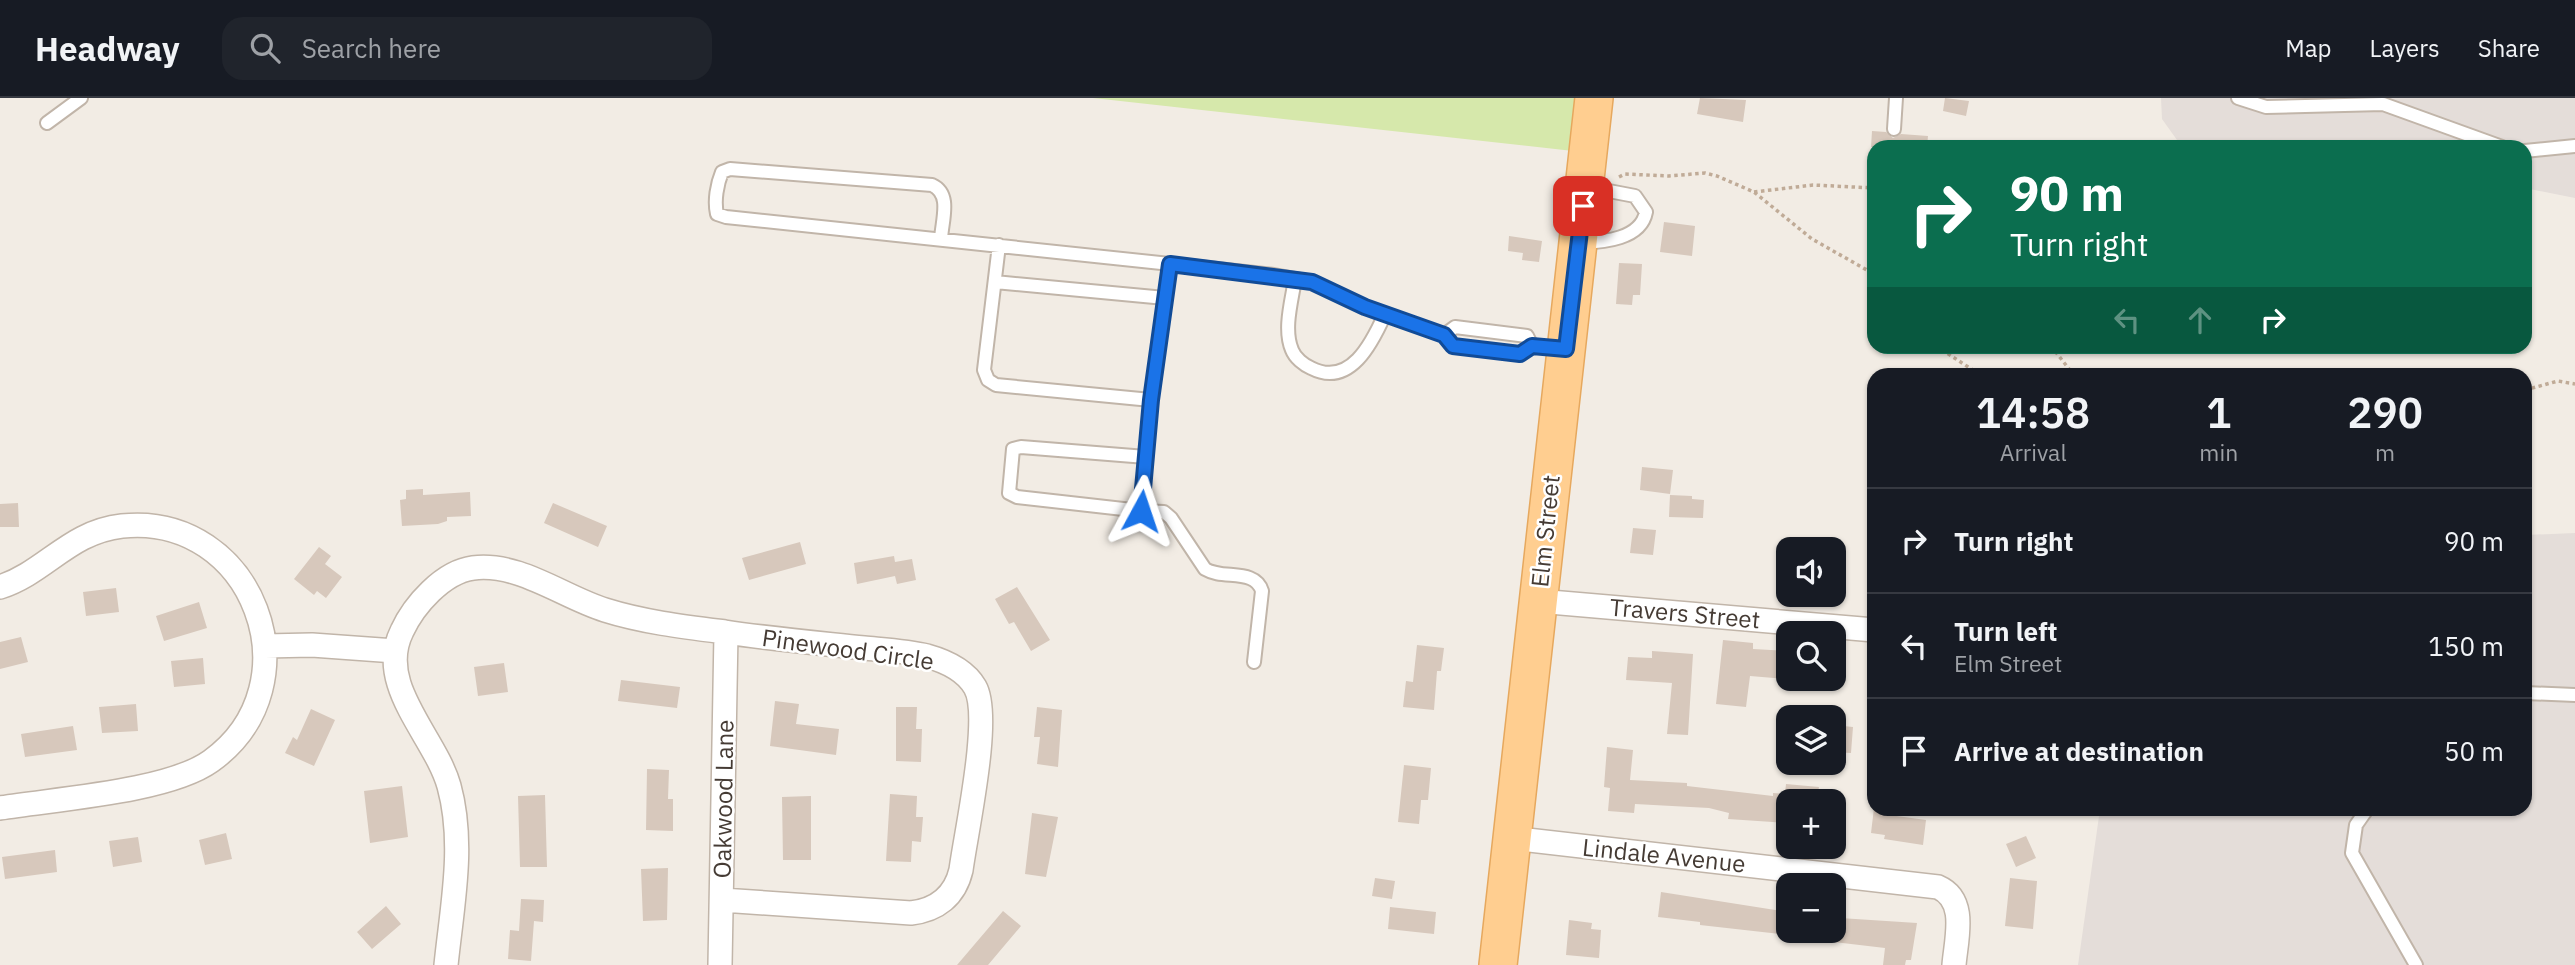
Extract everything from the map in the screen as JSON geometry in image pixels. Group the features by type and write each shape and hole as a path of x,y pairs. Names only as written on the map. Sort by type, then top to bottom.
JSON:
{"main road":[{"name":"Elm Street","path":"1498,965 1538,601 1549,347 1597,188 1594,98"}],"street":[{"path":"0,587 24,577 82,536 123,526 165,529 204,545 236,572 257,608 265,646 265,671 253,711 242,730 211,761 172,780 0,808"},
{"name":"Pinewood Circle","path":"395,651 402,630 434,589 462,570 482,567 518,574 606,611 726,633 929,656 954,666 968,678 975,688 982,711 961,870 954,889 943,902 927,910 911,913 722,900"},
{"name":"Travers Street","path":"1538,601 1867,629"},
{"name":"Oakwood Lane","path":"720,965 726,633"},
{"path":"265,646 323,645 395,651 397,679 441,765 453,805 457,856 446,965"},
{"name":"Lindale Avenue","path":"1511,838 1938,887 1950,894 1956,906 1958,923 1954,965"}],"lane":[{"path":"47,123 81,98"},
{"path":"1894,130 1896,98"},
{"path":"2238,98 2266,107 2383,104 2483,140"},
{"path":"2532,150 2575,146"},
{"path":"941,239 945,195 932,185 730,169 722,172 719,179 716,206 718,214 726,216 1295,279 1312,282 1385,314 1444,335 1453,346 1520,354 1549,347"},
{"path":"1578,244 1603,243 1628,234 1641,225 1646,212 1641,200 1597,188"},
{"path":"999,245 984,370 988,380 996,384 1151,400"},
{"path":"1141,511 1151,400 1170,264"},
{"path":"1295,279 1289,324 1292,351 1304,364 1319,372 1333,373 1348,368 1362,356 1385,314"},
{"path":"995,282 1165,298"},
{"path":"1444,335 1455,327 1527,336 1549,347"},
{"path":"1146,457 1021,447 1013,449 1007,486 1009,493 1017,497 1164,512 1171,518 1205,569 1212,573 1252,578 1259,583 1262,591 1254,662"},
{"path":"2532,693 2575,695"},
{"path":"2362,816 2356,825 2352,853 2416,965"}],"path":[{"path":"1597,188 1625,174 1669,176 1705,173 1754,192 1812,239 1867,269"},
{"path":"1754,192 1813,185 1867,188"},
{"path":"1948,354 1970,368"},
{"path":"2057,354 2068,368"},
{"path":"2532,388 2558,381 2575,384"}],"shaded area":[{"path":"2161,98 2575,98 2575,198 2532,189 2532,140 2177,140 2162,119"},
{"path":"2575,533 2575,965 2078,965 2099,816 2532,816 2532,535"}],"green space":[{"path":"1093,98 1579,98 1573,151"}],"building":[{"path":"1700,98 1746,100 1743,122 1697,114"},
{"path":"1945,98 1969,101 1966,116 1943,111"},
{"path":"1872,131 1886,132 1893,138 1901,134 1928,136 1928,140 1871,140"},
{"path":"1664,222 1695,226 1692,256 1660,252"},
{"path":"1509,236 1542,241 1539,262 1522,260 1523,253 1508,251"},
{"path":"1619,263 1642,264 1640,295 1633,295 1632,305 1616,304"},
{"path":"1642,467 1673,470 1670,494 1640,490"},
{"path":"423,489 423,495 470,492 471,516 447,517 447,521 438,524 402,526 400,500 406,499 406,490"},
{"path":"1670,495 1692,496 1692,499 1704,500 1703,518 1669,517"},
{"path":"18,503 19,527 0,527 0,504"},
{"path":"553,503 607,526 598,547 544,523"},
{"path":"1633,528 1656,530 1653,555 1630,553"},
{"path":"800,542 806,564 749,580 742,558"},
{"path":"319,547 331,556 325,564 342,577 326,598 317,591 314,595 294,579"},
{"path":"894,556 895,562 912,559 916,580 897,584 895,576 857,584 854,563"},
{"path":"1017,587 1050,640 1031,651 1014,622 1009,624 995,599"},
{"path":"116,588 119,612 86,616 83,592"},
{"path":"199,602 207,628 164,641 156,616"},
{"path":"21,637 28,662 0,669 0,642"},
{"path":"1723,640 1753,643 1753,649 1776,650 1776,678 1750,676 1746,707 1716,704"},
{"path":"1417,645 1444,648 1441,671 1437,671 1434,710 1403,707 1406,681 1413,682"},
{"path":"1652,651 1693,654 1688,735 1667,734 1672,683 1626,680 1628,657 1652,658"},
{"path":"203,658 205,684 174,687 171,661"},
{"path":"504,663 508,692 478,696 474,667"},
{"path":"621,680 680,687 677,708 618,701"},
{"path":"775,701 799,704 796,724 839,729 836,755 770,746"},
{"path":"136,704 138,731 102,733 99,707"},
{"path":"896,707 917,707 916,729 922,729 921,762 896,761"},
{"path":"1037,707 1062,710 1058,767 1037,764 1040,737 1034,737"},
{"path":"311,709 335,720 314,766 285,753 293,737 297,740"},
{"path":"73,726 77,750 25,757 21,734"},
{"path":"1846,726 1853,727 1851,753 1846,753"},
{"path":"1607,747 1633,750 1630,780 1687,783 1687,786 1773,796 1773,793 1776,793 1776,822 1728,819 1729,813 1709,808 1635,804 1634,813 1608,811 1610,788 1604,787"},
{"path":"1404,765 1431,768 1428,800 1421,800 1419,824 1398,822"},
{"path":"647,769 669,770 668,799 673,799 673,831 646,830"},
{"path":"1786,784 1819,789 1786,789"},
{"path":"402,786 408,837 370,843 364,791"},
{"path":"890,794 917,796 916,817 923,817 921,842 912,841 911,862 886,861"},
{"path":"545,795 547,867 520,867 518,796"},
{"path":"811,796 811,860 783,860 782,797"},
{"path":"1032,813 1058,817 1046,877 1025,874"},
{"path":"1873,816 1926,820 1923,845 1884,839 1885,835 1871,833"},
{"path":"226,833 232,859 205,865 199,840"},
{"path":"2026,836 2036,858 2016,867 2006,844"},
{"path":"138,837 142,862 113,867 109,841"},
{"path":"55,850 57,872 5,879 2,857"},
{"path":"668,868 667,920 643,921 641,869"},
{"path":"1375,878 1395,881 1392,899 1372,896"},
{"path":"2010,878 2037,881 2033,929 2005,926"},
{"path":"1661,892 1776,910 1776,934 1700,925 1700,922 1658,917"},
{"path":"521,899 544,900 543,922 534,921 531,961 508,959 510,930 519,931"},
{"path":"386,906 401,924 372,949 357,932"},
{"path":"1390,907 1436,912 1434,934 1388,929"},
{"path":"1003,911 1021,926 988,965 957,965"},
{"path":"1846,918 1917,923 1911,960 1906,960 1905,965 1883,965 1885,948 1842,943 1846,943"},
{"path":"1569,920 1592,923 1591,929 1601,930 1599,958 1566,955"}],"route":[{"path":"1141,511 1151,400 1170,264 1275,275 1312,282 1365,307 1444,335 1453,346 1520,354 1532,346 1566,349 1583,206"}]}
